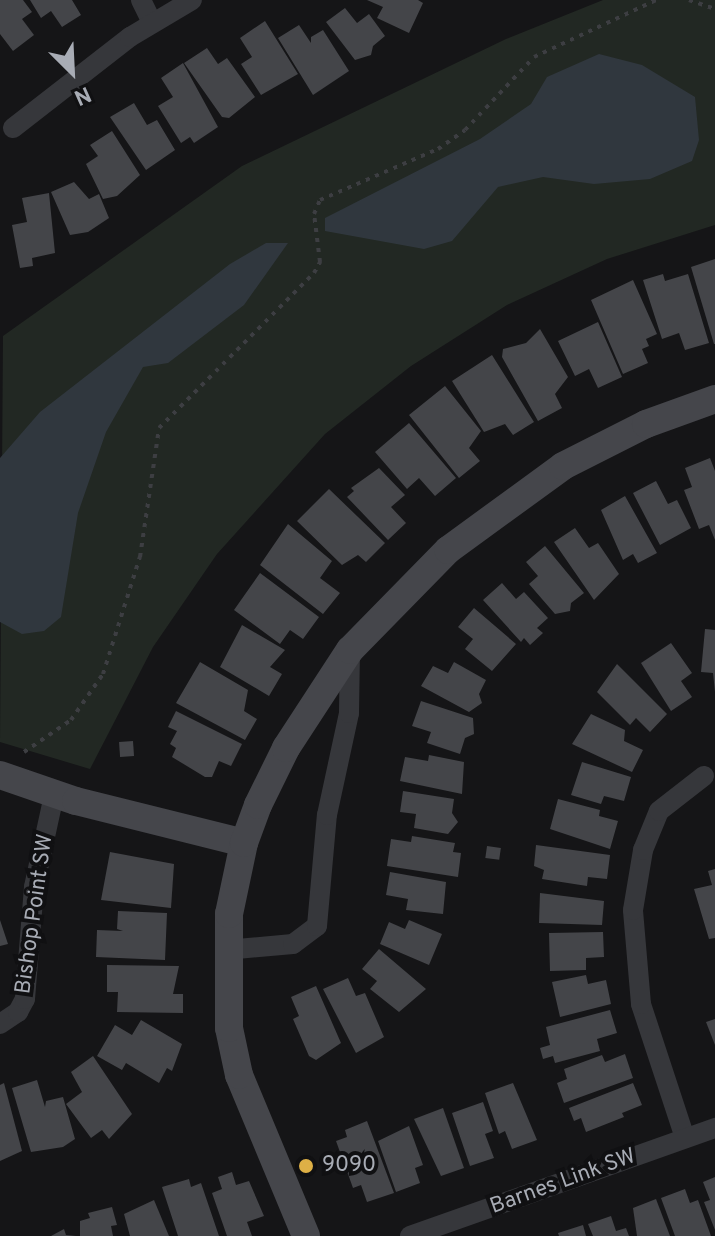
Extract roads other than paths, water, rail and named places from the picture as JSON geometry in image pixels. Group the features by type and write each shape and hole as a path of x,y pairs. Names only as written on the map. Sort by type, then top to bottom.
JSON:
{"street":[{"path":"141,0 152,23"},
{"path":"13,128 152,23 192,0"},
{"path":"306,1236 239,1075 229,1028 226,950 244,843 286,748 350,650 448,550 520,494 594,449 715,399"},
{"path":"226,950 293,944 317,926 327,815 349,713 350,650"},
{"path":"0,775 54,795 244,843"},
{"path":"685,1138 641,1004 633,910 643,850 659,811 704,776"},
{"name":"Bishop Point SW","path":"0,1024 18,1012 25,999 34,887 54,795"},
{"name":"Barnes Link SW","path":"410,1236 715,1128"}],"place":[{"name":"9090","path":"306,1166"}]}
